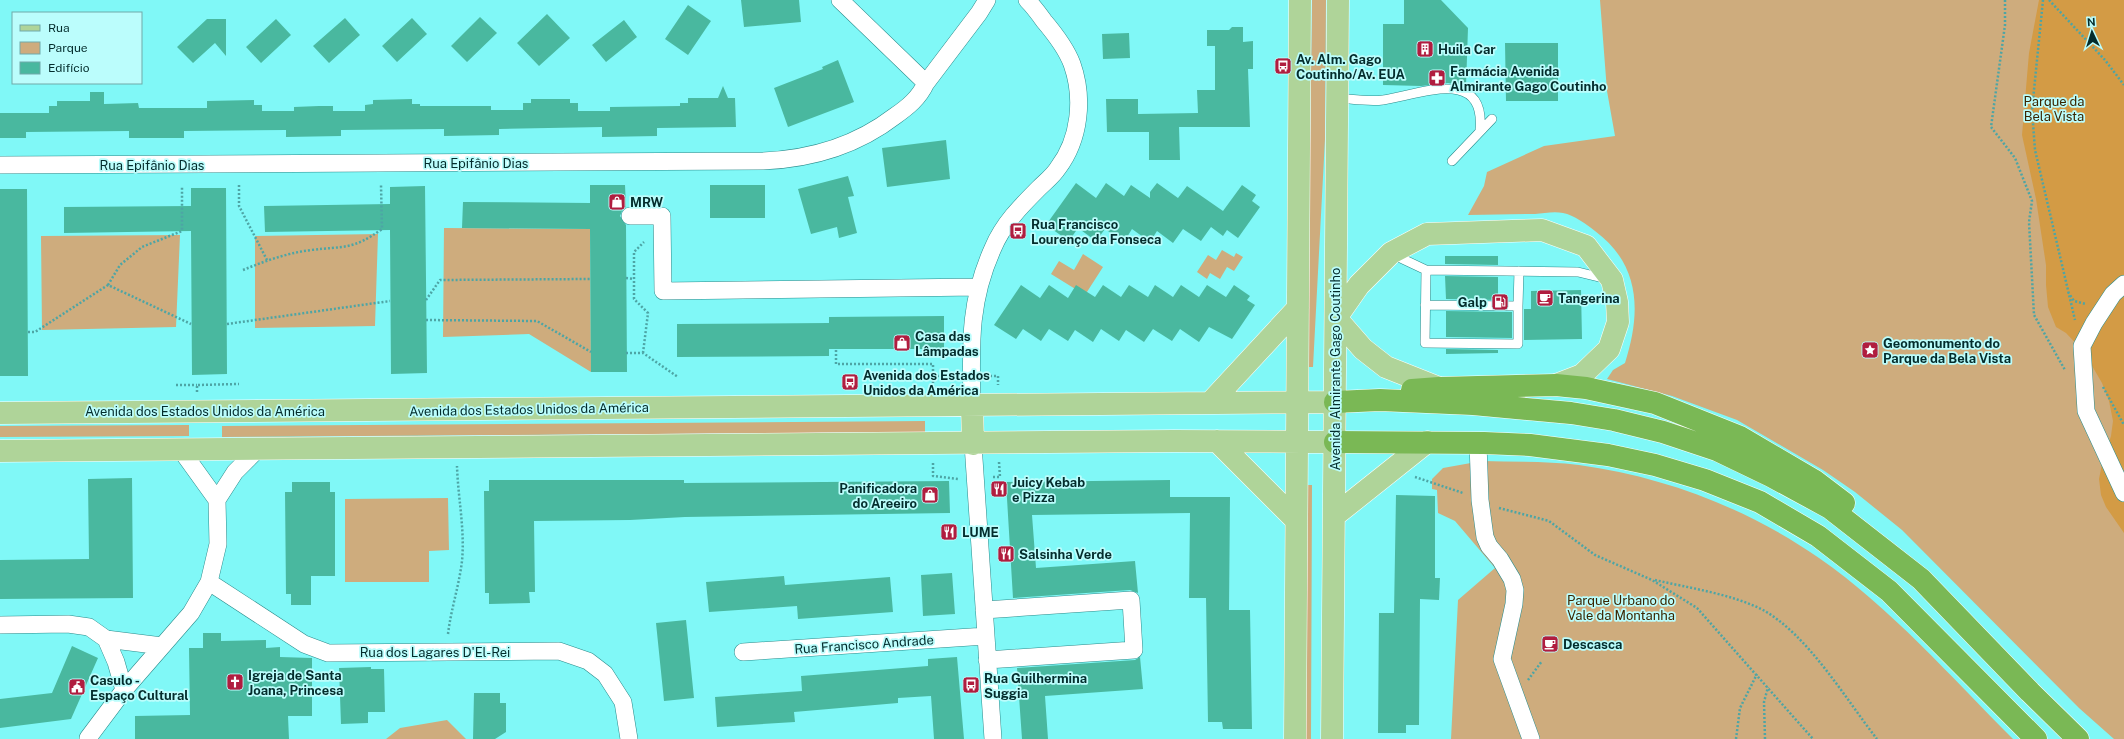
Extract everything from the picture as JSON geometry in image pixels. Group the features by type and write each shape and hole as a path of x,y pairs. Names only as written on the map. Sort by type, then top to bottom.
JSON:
{"highway":[{"path":"1380,400 1391,395 1409,391 1440,388 1556,385 1586,388 1655,403 1740,437 1815,481 1871,523 1897,547 1921,578 2030,692 2078,739"},
{"path":"1335,402 1380,400 1472,404 1555,412 1614,420 1663,432 1717,450 1771,476 1830,508 1921,578"},
{"path":"1334,442 1426,442 1530,445 1608,455 1655,465 1705,480 1760,502 1818,536 1889,591 2036,739"}],"main road":[{"path":"1295,739 1300,0"},
{"name":"Avenida Almirante Gago Coutinho","path":"1332,739 1338,0"},
{"path":"1440,388 1386,367 1363,348 1336,318 1359,285 1391,253 1427,234 1542,230 1586,246 1612,280 1617,302 1618,322 1609,349 1582,376 1556,385"},
{"path":"1211,402 1298,308"},
{"name":"Avenida dos Estados Unidos da América","path":"0,413 1335,402"},
{"path":"972,405 973,444"},
{"path":"0,451 1217,441 1334,442"},
{"path":"1217,441 1296,520"},
{"path":"1334,516 1426,442"}],"street":[{"path":"840,0 926,83"},
{"name":"Rua Epifânio Dias","path":"0,166 784,160 827,152 868,135 904,110 920,94 926,83 980,13 987,0"},
{"path":"972,405 972,317 978,287 994,246 1007,223 1058,168 1069,149 1075,131 1079,107 1078,86 1072,63 1058,38 1027,0"},
{"path":"630,216 662,216 663,291 978,287"},
{"path":"2124,284 2113,294 2094,323 2082,346 2086,411 2124,493"},
{"path":"1478,443 1480,500 1488,546 1500,559 1512,579 1514,590 1514,604 1502,659 1531,739"},
{"path":"973,444 993,739"},
{"path":"86,739 124,690 191,613 209,582 218,544 217,500 235,472 258,449"},
{"path":"181,450 217,500"},
{"name":"Rua dos Lagares D'El-Rei","path":"209,582 304,644 328,653 559,651 588,661 605,674 623,702 629,739"},
{"path":"984,610 1131,600 1134,650 987,660"},
{"path":"0,625 68,624 89,627 106,639 162,646"},
{"name":"Rua Francisco Andrade","path":"743,652 986,636"},
{"path":"106,639 116,662 124,690"}],"lane":[{"path":"1337,98 1381,100 1423,90 1448,89 1468,92 1478,103 1480,131"},
{"path":"1452,161 1492,119"},
{"path":"1391,253 1426,270 1578,272 1612,280"},
{"path":"1426,270 1425,343 1487,344 1518,344 1519,271"},
{"path":"1425,305 1518,306"}],"path":[{"path":"2005,0 2005,25 1991,127 2015,158 2032,201 2029,222 2034,315 2068,376"},
{"path":"2043,0 2032,110 2035,150 2082,346"},
{"path":"2049,0 2105,60 2124,85"},
{"path":"239,185 239,206 267,260"},
{"path":"243,270 267,260 310,250 345,248 365,241 382,228 381,185"},
{"path":"28,332 34,332 108,285 120,264 142,247 182,231 182,186"},
{"path":"643,353 648,313 634,299 634,252 647,239"},
{"path":"626,278 634,279"},
{"path":"426,300 440,280 590,279"},
{"path":"108,285 191,324"},
{"path":"227,324 390,301"},
{"path":"426,320 537,321 591,352"},
{"path":"836,350 836,364 933,364 933,376"},
{"path":"626,353 643,353 678,377"},
{"path":"176,385 197,385"},
{"path":"2103,386 2124,424"},
{"path":"447,652 450,618 462,564 463,546 456,448"},
{"path":"1410,475 1480,500 1489,505 1549,521 1595,555 1652,580 1698,608 1813,739"},
{"path":"1652,580 1734,599 1763,610 1791,631 1809,650 1876,739"},
{"path":"1736,739 1740,708 1757,674"},
{"path":"1765,739 1764,702 1768,686"}],"green space":[{"path":"1312,0 1326,0 1325,139 1313,367 1307,367"},
{"name":"Parque da Bela Vista","path":"1600,0 2124,0 2124,739 2114,739 2079,708 1902,530 1855,492 1823,470 1737,420 1672,396 1607,379 1613,370 1625,363 1634,326 1635,308 1629,275 1621,259 1610,244 1595,231 1576,218 1560,212 1468,215 1484,186 1487,172 1544,146 1615,136 1607,91"},
{"name":"Parque da Bela Vista","path":"2039,0 2124,0 2124,533 2106,507 2101,495 2099,479 2111,436 2113,421 2109,401 2102,383 2084,352 2066,333 2056,327 2048,307 2046,265 2036,199 2022,135 2029,53"},
{"path":"444,228 590,229 591,372 529,334 443,337"},
{"path":"378,234 375,326 255,328 255,236"},
{"path":"180,235 176,327 42,330 41,236"},
{"path":"1222,250 1234,257 1236,253 1243,257 1234,271 1227,267 1220,279 1210,273 1207,279 1197,272 1208,255 1216,260"},
{"path":"1083,254 1103,267 1085,295 1051,274 1059,261 1074,270"},
{"path":"925,421 925,432 222,437 222,426"},
{"path":"189,425 189,436 0,437 0,426"},
{"name":"Parque Urbano do Vale da Montanha","path":"1482,461 1555,463 1611,470 1674,487 1704,497 1763,524 1792,540 1819,558 1871,599 1920,644 2013,739 1451,739 1458,600 1495,568 1455,521 1438,513 1437,490 1432,489 1432,479 1443,468"},
{"path":"1306,485 1312,485 1311,739 1305,739"},
{"path":"448,498 449,550 429,551 429,582 345,582 345,499"},
{"path":"447,720 466,739 386,739 400,728"}],"building":[{"path":"741,0 799,0 801,22 744,27"},
{"name":"Huila Car","path":"1404,0 1441,0 1468,28 1466,86 1448,83 1421,86 1383,85 1383,24 1404,24"},
{"path":"688,5 711,21 688,55 665,39"},
{"path":"547,14 570,38 539,66 517,43"},
{"path":"480,17 497,33 467,62 451,46"},
{"path":"345,18 360,35 329,63 313,46"},
{"path":"412,18 427,34 397,62 382,46"},
{"path":"207,19 226,19 226,56 215,43 193,63 177,47"},
{"path":"276,19 291,35 261,63 246,47"},
{"path":"624,20 637,37 606,62 592,45"},
{"path":"1232,27 1243,27 1243,42 1253,41 1253,69 1248,69 1250,127 1179,127 1180,160 1149,160 1149,132 1107,132 1106,99 1138,99 1138,114 1198,113 1197,90 1215,90 1215,46 1207,46 1207,30 1229,30"},
{"path":"1129,33 1130,58 1103,59 1102,34"},
{"path":"1505,43 1558,43 1558,101 1506,101"},
{"path":"838,60 854,102 788,127 774,88 823,69 822,67"},
{"path":"723,86 728,98 735,98 736,127 657,128 657,136 602,137 602,127 499,129 499,135 444,136 444,129 341,130 341,136 286,137 286,130 184,131 184,138 129,138 129,131 26,132 26,138 0,138 0,113 49,113 49,106 57,106 57,101 90,101 90,92 104,92 104,104 138,103 139,108 207,108 207,101 254,100 254,105 262,105 262,111 294,111 294,107 333,106 333,111 365,111 365,105 373,104 373,100 412,99 412,104 420,104 420,106 491,106 491,110 523,110 523,103 531,103 531,99 570,99 570,103 578,103 578,111 610,111 610,107 680,106 680,103 688,103 688,98 718,98"},
{"path":"946,140 950,179 887,187 882,148"},
{"path":"848,176 854,196 848,197 857,233 839,238 837,227 811,234 798,189"},
{"path":"1076,183 1096,198 1106,183 1124,196 1131,185 1150,198 1150,192 1157,183 1178,198 1187,186 1223,211 1242,185 1256,195 1252,201 1260,207 1238,238 1227,230 1223,236 1211,227 1201,241 1183,229 1173,243 1157,231 1150,242 1132,229 1124,242 1105,229 1096,241 1078,228 1069,241 1046,225"},
{"path":"590,185 625,185 626,207 620,216 626,225 627,372 591,372 590,229 462,228 463,202 590,203"},
{"path":"710,185 765,185 765,218 710,218"},
{"path":"425,186 427,373 391,374 390,230 265,232 264,206 390,204 390,187"},
{"path":"191,188 226,188 227,374 192,375 191,231 64,233 64,207 191,206"},
{"path":"0,189 27,189 28,376 0,376"},
{"path":"1445,256 1498,256 1498,265 1445,264"},
{"path":"1445,276 1498,277 1498,300 1446,299"},
{"path":"1021,285 1040,298 1049,285 1068,298 1076,285 1095,297 1103,285 1121,297 1129,285 1148,297 1155,285 1173,297 1181,285 1199,297 1207,285 1226,297 1234,285 1250,296 1247,300 1255,305 1232,339 1209,327 1199,342 1180,329 1172,341 1153,329 1144,342 1126,330 1119,341 1101,329 1093,342 1075,330 1068,341 1049,329 1041,341 1023,329 1016,339 994,325"},
{"path":"1581,290 1582,339 1524,340 1524,309 1531,309 1531,291"},
{"path":"1446,311 1512,312 1512,338 1446,337"},
{"path":"944,316 944,349 829,349 829,356 677,357 677,324 829,323 829,317"},
{"path":"1446,349 1498,350 1498,353 1446,354"},
{"path":"132,478 133,598 0,599 0,560 89,559 88,479"},
{"path":"489,480 684,480 684,483 949,481 950,513 534,521 535,592 529,592 530,603 489,604 489,593 485,593 484,491 489,491"},
{"path":"1170,480 1170,497 1230,497 1229,610 1250,610 1252,729 1223,729 1222,722 1208,722 1206,598 1189,598 1190,513 1032,515 1036,568 1135,561 1138,593 1130,590 1013,598 1006,482"},
{"path":"292,482 330,482 330,492 335,492 335,576 311,576 311,605 291,605 291,594 286,594 285,492 292,492"},
{"path":"1396,495 1435,496 1435,578 1440,578 1439,600 1420,599 1419,725 1406,725 1406,733 1378,733 1379,613 1394,613"},
{"path":"952,573 955,614 923,616 921,575"},
{"path":"784,576 785,585 890,577 893,612 798,619 797,606 709,612 706,582"},
{"path":"686,620 694,698 664,701 656,623"},
{"path":"203,633 221,633 221,641 266,640 266,648 280,647 280,657 312,658 312,716 288,716 289,739 135,739 135,716 190,715 189,648 203,648"},
{"path":"72,646 98,658 71,719 0,728 0,699 52,693"},
{"path":"957,657 964,739 934,739 931,696 898,698 898,703 794,712 795,722 717,727 715,697 802,691 801,676 928,666 928,659"},
{"path":"1140,657 1143,689 1045,696 1048,739 1022,739 1017,668 1135,660"},
{"path":"371,667 371,669 384,669 385,712 368,712 368,723 341,724 339,668"},
{"path":"474,693 500,693 500,703 506,703 506,732 495,739 473,739"}],"place":[{"name":"Huila Car","path":"1425,49"},
{"name":"Av. Alm. Gago Coutinho/Av. EUA","path":"1283,66"},
{"name":"Farmácia Avenida Almirante Gago Coutinho","path":"1437,78"},
{"name":"MRW","path":"617,202"},
{"name":"Rua Francisco Lourenço da Fonseca","path":"1018,231"},
{"name":"Tangerina","path":"1545,298"},
{"name":"Galp","path":"1500,302"},
{"name":"Casa das Lâmpadas","path":"902,343"},
{"name":"Geomonumento do Parque da Bela Vista","path":"1870,350"},
{"name":"Avenida dos Estados Unidos da América","path":"850,382"},
{"name":"Juicy Kebab e Pizza","path":"999,489"},
{"name":"Panificadora do Areeiro","path":"930,495"},
{"name":"LUME","path":"949,532"},
{"name":"Salsinha Verde","path":"1006,554"},
{"name":"Descasca","path":"1550,644"},
{"name":"Igreja de Santa Joana, Princesa","path":"235,682"},
{"name":"Rua Guilhermina Suggia","path":"971,685"},
{"name":"Casulo - Espaço Cultural","path":"77,687"}]}
